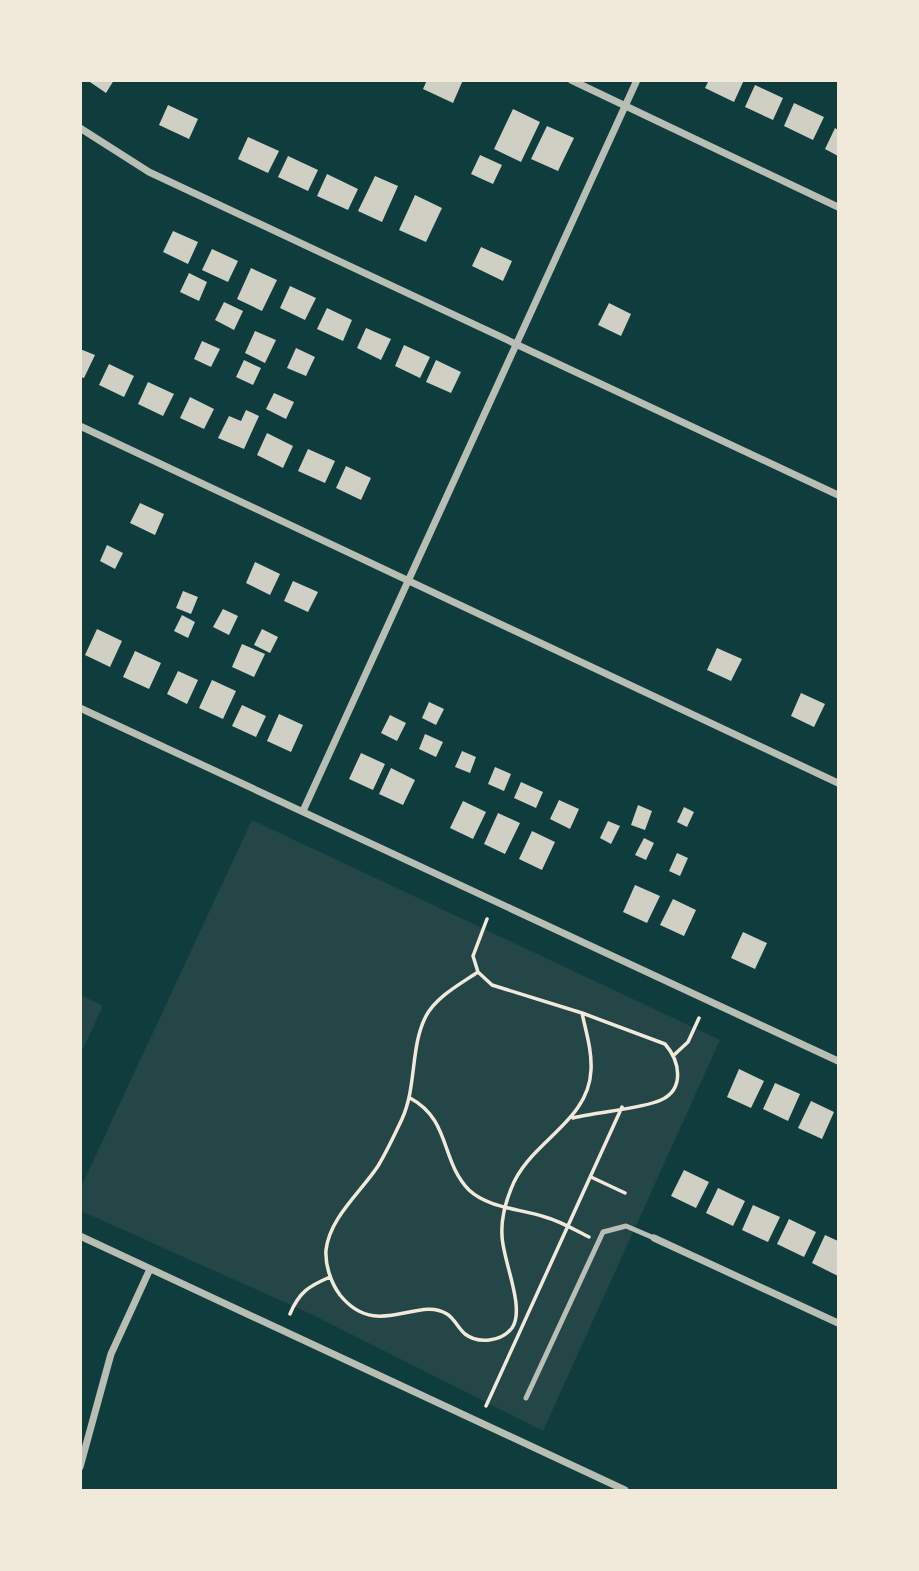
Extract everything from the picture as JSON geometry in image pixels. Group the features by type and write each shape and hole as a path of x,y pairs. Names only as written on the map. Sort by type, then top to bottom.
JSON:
{"street":[{"path":"571,80 838,207"},
{"path":"303,811 411,581 515,342 637,80"},
{"path":"80,128 149,172 838,495"},
{"path":"80,426 838,783"},
{"path":"80,708 838,1061"},
{"path":"80,1236 625,1490"},
{"path":"654,1238 838,1324"},
{"path":"80,1467 111,1354 150,1269"}],"lane":[{"path":"526,1398 603,1232 626,1226 654,1238"}],"path":[{"path":"487,919 473,956 478,972 492,985 582,1013 665,1044 674,1055 679,1076 672,1093 659,1101 571,1118"},
{"path":"478,972 437,1002 426,1016 418,1041 410,1098 379,1165 334,1227 326,1249 327,1266 338,1293 351,1307 370,1315 389,1318 434,1310 448,1314 465,1334 479,1342 496,1338 511,1330 515,1322 515,1291 506,1266 502,1236 504,1207 513,1183 527,1160 571,1118 587,1091 591,1053 582,1013"},
{"path":"674,1055 688,1042 699,1018"},
{"path":"410,1098 424,1105 439,1122 452,1166 471,1191 504,1207 547,1217 589,1237"},
{"path":"486,1406 622,1107"},
{"path":"591,1177 625,1193"},
{"path":"290,1314 298,1296 308,1286 331,1277"}],"shaded area":[{"path":"252,820 720,1040 543,1431 311,1314 81,1211 81,1187"},
{"path":"81,995 103,1006 81,1053"}],"building":[{"path":"87,80 114,80 106,93"},
{"path":"427,80 463,80 453,103 423,89"},
{"path":"709,80 744,80 734,102 705,88"},
{"path":"755,85 783,98 773,120 745,107"},
{"path":"794,103 824,117 813,140 784,126"},
{"path":"168,105 198,119 189,139 159,125"},
{"path":"513,109 540,122 521,162 494,149"},
{"path":"547,126 574,138 558,171 531,159"},
{"path":"835,128 838,130 838,156 825,149"},
{"path":"248,137 279,151 268,173 238,159"},
{"path":"480,155 502,165 493,184 471,174"},
{"path":"288,156 318,170 308,191 278,177"},
{"path":"327,174 358,189 348,210 317,196"},
{"path":"375,176 398,186 382,222 358,211"},
{"path":"415,195 442,208 426,242 399,230"},
{"path":"173,231 198,242 188,264 163,252"},
{"path":"481,247 512,261 503,281 472,266"},
{"path":"212,249 238,261 228,282 202,270"},
{"path":"251,268 277,280 262,311 237,299"},
{"path":"189,273 207,282 199,301 180,292"},
{"path":"290,286 316,298 305,320 280,308"},
{"path":"224,302 243,311 234,330 215,320"},
{"path":"609,303 631,314 621,336 598,325"},
{"path":"327,308 352,320 343,341 317,329"},
{"path":"366,328 391,339 381,360 357,348"},
{"path":"255,331 276,340 265,363 245,353"},
{"path":"202,341 220,349 211,367 194,359"},
{"path":"404,345 430,357 420,378 395,366"},
{"path":"296,348 315,357 306,376 287,368"},
{"path":"80,349 95,355 84,378 80,377"},
{"path":"244,360 261,368 253,385 236,377"},
{"path":"436,360 461,372 451,393 426,382"},
{"path":"109,364 134,376 124,397 99,385"},
{"path":"148,382 174,394 163,416 138,404"},
{"path":"274,393 294,402 286,419 266,409"},
{"path":"190,397 214,409 204,429 180,418"},
{"path":"246,410 259,416 244,449 218,438 229,416 241,421"},
{"path":"267,433 293,446 283,468 257,455"},
{"path":"308,449 335,461 325,483 298,471"},
{"path":"346,466 371,478 361,500 336,488"},
{"path":"140,503 164,514 155,535 130,523"},
{"path":"107,545 123,553 115,569 100,561"},
{"path":"255,562 280,574 270,595 246,583"},
{"path":"293,581 318,592 308,612 284,601"},
{"path":"183,591 198,597 191,614 176,608"},
{"path":"223,609 238,616 229,635 213,627"},
{"path":"182,615 195,622 188,638 174,631"},
{"path":"97,629 122,641 110,667 85,655"},
{"path":"262,629 278,637 270,653 254,645"},
{"path":"242,644 265,654 254,677 232,667"},
{"path":"717,648 742,659 731,681 707,670"},
{"path":"135,651 161,663 149,689 123,677"},
{"path":"178,671 198,680 187,704 167,694"},
{"path":"212,680 236,691 223,719 199,708"},
{"path":"801,693 825,704 814,727 791,716"},
{"path":"429,702 444,709 436,725 422,718"},
{"path":"242,705 266,716 256,737 232,726"},
{"path":"279,714 303,725 291,752 267,741"},
{"path":"390,715 406,723 397,741 381,733"},
{"path":"425,734 443,742 436,757 419,749"},
{"path":"462,751 476,757 470,773 455,767"},
{"path":"361,753 385,764 373,790 349,779"},
{"path":"495,767 511,774 504,791 488,784"},
{"path":"391,768 415,780 403,805 379,794"},
{"path":"521,782 543,792 536,808 514,798"},
{"path":"559,800 579,809 570,829 550,819"},
{"path":"463,801 486,812 473,839 450,828"},
{"path":"638,805 652,811 645,830 631,825"},
{"path":"684,807 694,812 687,827 677,822"},
{"path":"498,813 520,823 505,854 484,844"},
{"path":"608,821 620,826 611,844 600,838"},
{"path":"532,831 555,842 542,870 519,859"},
{"path":"644,838 654,843 646,860 635,855"},
{"path":"677,853 688,858 680,876 669,871"},
{"path":"635,885 660,896 647,923 623,912"},
{"path":"673,899 696,910 684,936 660,925"},
{"path":"743,932 767,943 755,969 731,958"},
{"path":"739,1069 764,1081 751,1108 727,1097"},
{"path":"775,1083 800,1094 788,1121 763,1109"},
{"path":"811,1101 834,1112 822,1139 798,1128"},
{"path":"684,1170 709,1182 696,1208 671,1196"},
{"path":"718,1188 745,1201 733,1226 706,1213"},
{"path":"753,1205 780,1217 768,1242 742,1230"},
{"path":"789,1219 816,1232 804,1257 777,1244"},
{"path":"825,1235 838,1241 838,1276 812,1263"}]}
